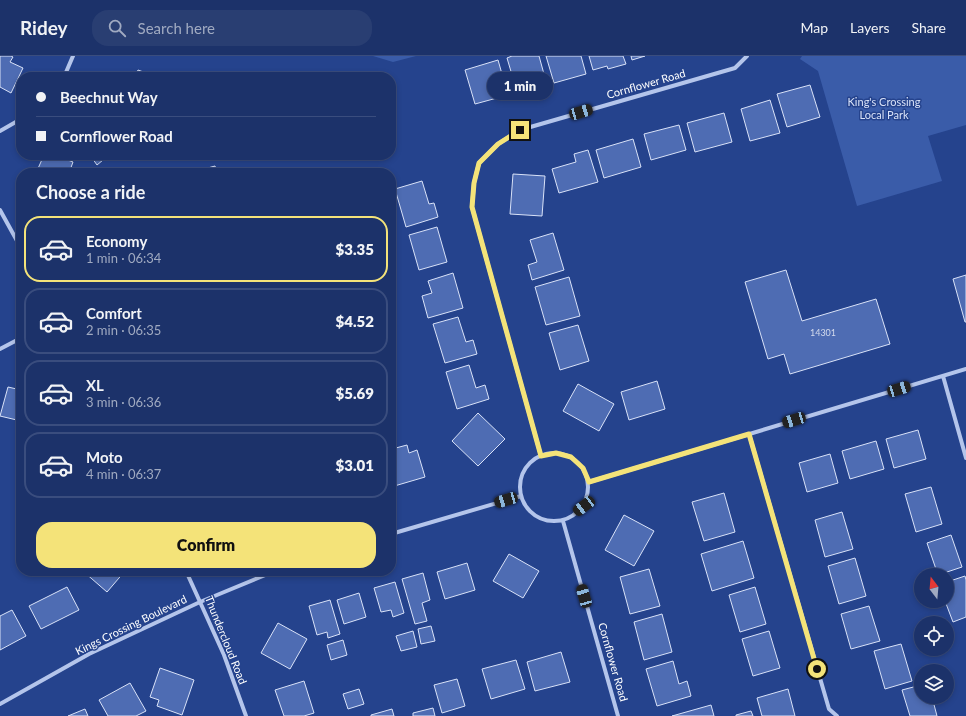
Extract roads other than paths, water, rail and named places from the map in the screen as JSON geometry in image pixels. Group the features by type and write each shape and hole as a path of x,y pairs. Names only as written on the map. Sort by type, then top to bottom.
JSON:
{"street":[{"path":"66,72 73,56"},
{"name":"Cornflower Road","path":"541,456 472,207 474,183 479,163 498,144 520,130 735,68 747,56"},
{"path":"0,131 16,122"},
{"path":"0,210 16,239"},
{"path":"0,349 16,341"},
{"path":"589,482 966,369"},
{"path":"943,376 966,458"},
{"path":"749,434 829,709 837,716"},
{"path":"556,453 571,457 583,468 589,482 584,506 563,521 545,521 529,512 521,496 523,472 541,456 556,453"},
{"path":"396,533 521,496"},
{"name":"Cornflower Road","path":"563,521 618,716"},
{"name":"Thundercloud Road","path":"188,576 224,655 246,716"},
{"name":"Kings Crossing Boulevard","path":"0,704 89,654 200,602 263,576"}],"park label":[{"name":"King's Crossing Local Park","path":"884,108"}]}
